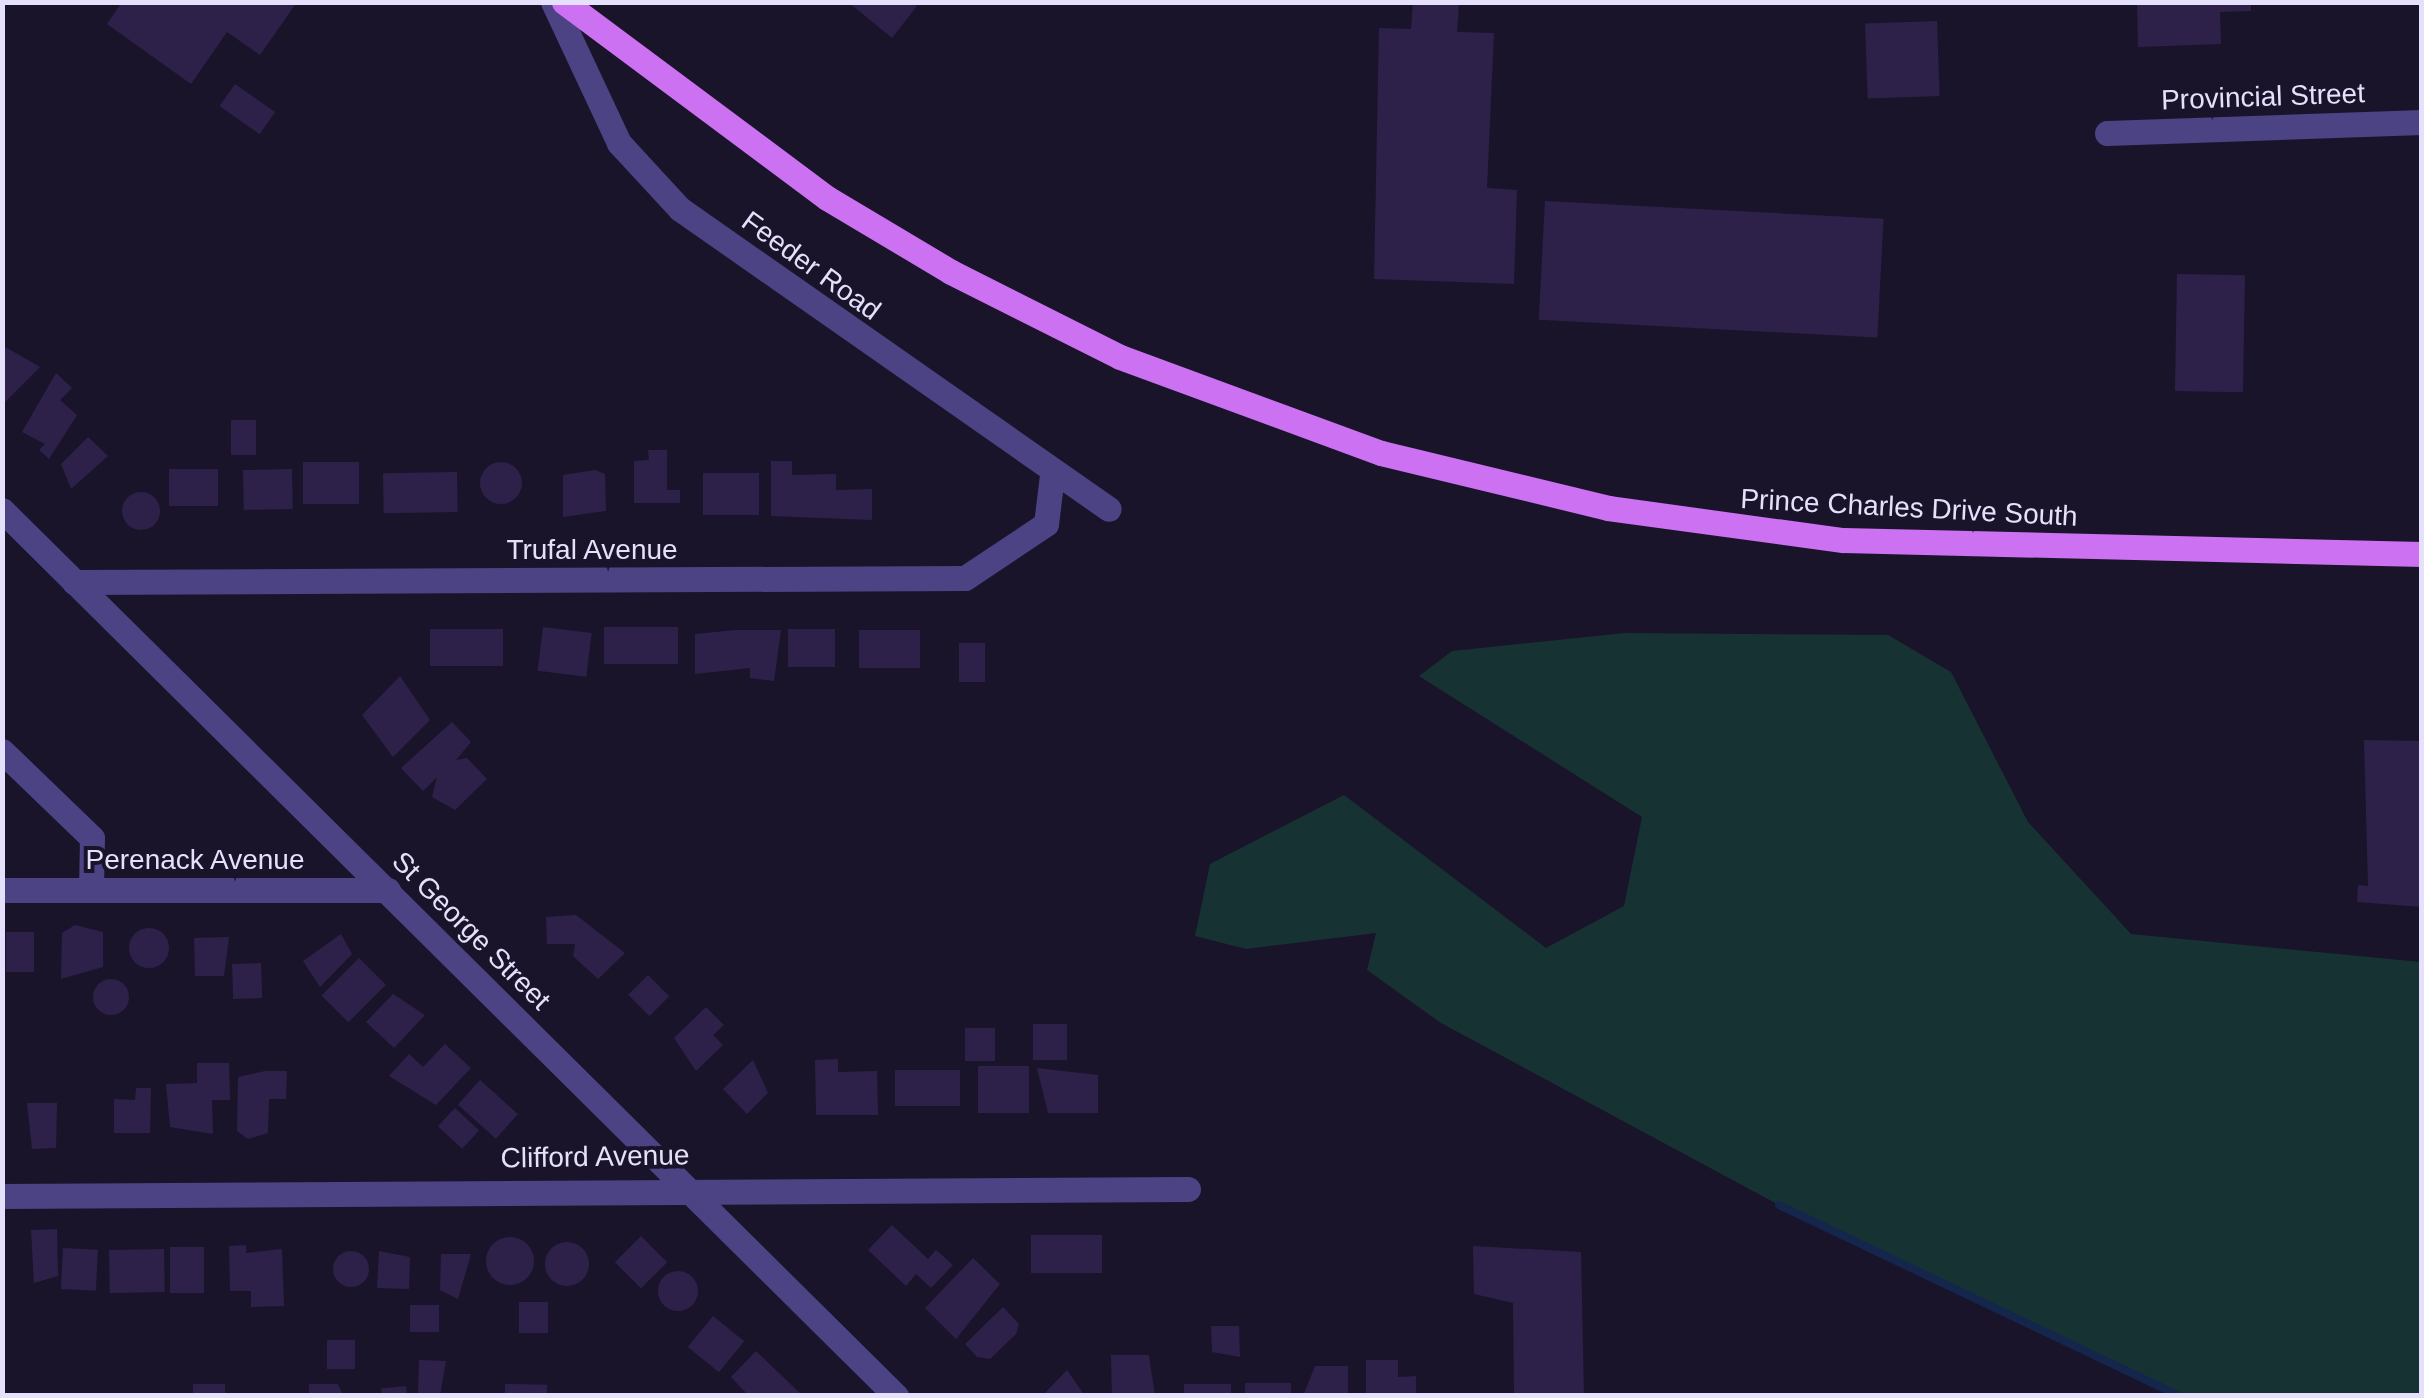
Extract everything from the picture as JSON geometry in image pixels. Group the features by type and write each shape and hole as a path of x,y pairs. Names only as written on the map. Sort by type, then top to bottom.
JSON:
{"main road":[{"name":"Prince Charles Drive South","path":"564,2 826,198 951,272 1120,357 1382,453 1608,508 1843,540 2422,554"}],"street":[{"name":"Feeder Road","path":"553,2 619,143 680,209 1052,476 1109,508"},
{"name":"Provincial Street","path":"2108,132 2422,122"},
{"name":"Trufal Avenue","path":"74,582 965,578 1046,524 1052,476"},
{"name":"St George Street","path":"2,510 896,1396"},
{"path":"2,751 92,838 92,890"},
{"name":"Perenack Avenue","path":"2,890 388,890"},
{"name":"Clifford Avenue","path":"2,1196 684,1185 1188,1189"}],"green space":[{"path":"1625,633 1888,635 1951,672 2028,822 2131,934 2421,962 2421,1395 2179,1395 1779,1205 1441,1023 1367,970 1376,933 1246,949 1195,936 1210,864 1344,795 1546,948 1624,906 1642,817 1419,676 1452,651"}],"building":[{"path":"122,2 297,2 260,55 227,32 191,84 107,24"},
{"path":"848,2 912,2 917,6 892,38"},
{"path":"1413,2 1459,4 1457,32 1494,33 1487,188 1517,190 1514,284 1374,279 1379,28 1411,29"},
{"path":"2137,2 2251,2 2251,11 2220,12 2221,44 2138,47"},
{"path":"1937,21 1940,96 1868,98 1865,24"},
{"path":"235,84 275,112 260,134 220,106"},
{"path":"1545,201 1884,219 1877,338 1539,320"},
{"path":"2177,274 2245,275 2243,392 2175,391"},
{"path":"2,345 40,367 2,405"},
{"path":"56,373 72,388 60,400 77,415 49,459 39,450 45,444 22,432"},
{"path":"231,420 256,420 256,455 231,455"},
{"path":"88,437 108,456 71,489 61,464"},
{"path":"648,450 667,450 667,490 680,490 680,503 634,503 634,461 649,460"},
{"path":"771,461 792,461 792,475 836,474 836,490 872,489 872,520 771,516"},
{"path":"303,462 359,462 359,504 303,504"},
{"path":"501,462 516,468 522,483 516,498 501,504 486,498 480,483 486,468"},
{"path":"169,469 218,469 218,506 169,506"},
{"path":"292,469 293,509 244,510 243,470"},
{"path":"595,470 605,474 606,511 563,517 563,475"},
{"path":"457,472 458,512 384,513 383,473"},
{"path":"703,473 759,473 759,515 703,515"},
{"path":"141,492 155,497 160,511 155,525 141,530 127,525 122,511 127,497"},
{"path":"543,627 592,633 586,677 538,671"},
{"path":"604,627 678,627 678,664 604,664"},
{"path":"430,629 503,629 503,666 430,666"},
{"path":"788,629 835,629 835,667 788,667"},
{"path":"781,630 774,681 750,678 750,668 695,674 695,634"},
{"path":"859,630 920,630 920,668 859,668"},
{"path":"959,643 985,643 985,682 959,682"},
{"path":"400,676 430,720 393,757 362,715"},
{"path":"452,722 471,742 456,760 467,758 487,779 455,810 432,797 437,777 423,791 401,768"},
{"path":"2364,740 2422,741 2422,907 2357,902 2358,885 2368,886"},
{"path":"576,915 625,953 598,979 573,956 575,944 547,944 546,917"},
{"path":"75,925 103,932 103,967 61,979 62,933"},
{"path":"149,928 163,934 169,948 163,962 149,968 135,962 129,948 135,934"},
{"path":"6,932 34,932 34,972 6,972"},
{"path":"341,934 352,954 320,987 303,961"},
{"path":"229,937 224,976 195,976 194,938"},
{"path":"359,958 386,985 348,1022 322,995"},
{"path":"261,963 262,998 233,999 232,964"},
{"path":"648,975 669,996 649,1016 628,995"},
{"path":"111,979 124,984 129,997 124,1010 111,1015 98,1010 93,997 98,984"},
{"path":"393,994 425,1015 394,1048 366,1022"},
{"path":"706,1007 724,1025 713,1035 723,1045 696,1071 674,1038"},
{"path":"1033,1024 1067,1024 1067,1060 1033,1060"},
{"path":"965,1028 995,1028 995,1061 965,1061"},
{"path":"445,1044 471,1068 436,1105 389,1076 409,1054 423,1067"},
{"path":"838,1059 838,1072 877,1071 878,1115 816,1115 815,1060"},
{"path":"753,1060 768,1093 747,1114 723,1089"},
{"path":"197,1063 229,1063 230,1100 212,1100 213,1134 170,1127 166,1084 197,1083"},
{"path":"978,1066 1029,1066 1029,1113 978,1113"},
{"path":"1037,1068 1098,1075 1098,1113 1048,1113"},
{"path":"895,1070 960,1070 960,1106 895,1106"},
{"path":"287,1071 286,1099 269,1099 268,1133 248,1139 237,1131 238,1077"},
{"path":"480,1080 518,1114 496,1139 458,1105"},
{"path":"136,1088 151,1088 150,1133 114,1133 114,1099 135,1100"},
{"path":"27,1103 57,1103 56,1148 32,1149"},
{"path":"455,1108 479,1131 462,1149 438,1126"},
{"path":"892,1225 928,1259 936,1250 953,1265 931,1288 916,1274 906,1286 868,1250"},
{"path":"57,1229 58,1276 34,1283 31,1230"},
{"path":"1031,1235 1102,1235 1102,1273 1031,1273"},
{"path":"641,1236 667,1262 641,1288 615,1262"},
{"path":"510,1237 527,1244 534,1261 527,1278 510,1285 493,1278 486,1261 493,1244"},
{"path":"567,1242 582,1249 589,1264 582,1279 567,1286 552,1279 545,1264 552,1249"},
{"path":"246,1245 246,1253 282,1249 284,1306 251,1307 251,1291 230,1291 229,1246"},
{"path":"1473,1246 1581,1252 1584,1396 1514,1396 1513,1303 1474,1294"},
{"path":"170,1247 204,1247 204,1293 170,1293"},
{"path":"63,1248 98,1250 96,1291 61,1289"},
{"path":"164,1249 165,1292 110,1293 109,1250"},
{"path":"351,1251 364,1256 369,1269 364,1282 351,1287 338,1282 333,1269 338,1256"},
{"path":"379,1251 410,1257 409,1289 377,1288"},
{"path":"441,1254 471,1254 458,1299 440,1290"},
{"path":"973,1258 1000,1284 956,1339 925,1308"},
{"path":"678,1271 692,1277 698,1291 692,1305 678,1311 664,1305 658,1291 664,1277"},
{"path":"519,1302 548,1302 548,1333 519,1333"},
{"path":"410,1305 439,1305 439,1332 410,1332"},
{"path":"1003,1307 1019,1324 1016,1334 990,1359 977,1357 965,1344"},
{"path":"713,1316 744,1341 719,1372 688,1347"},
{"path":"1211,1326 1239,1326 1240,1357 1212,1352"},
{"path":"327,1340 355,1340 355,1369 327,1369"},
{"path":"756,1351 803,1396 749,1396 731,1377"},
{"path":"1111,1355 1149,1355 1155,1396 1112,1396"},
{"path":"419,1360 446,1361 440,1396 418,1396"},
{"path":"1366,1360 1398,1360 1398,1377 1416,1376 1416,1396 1366,1396"},
{"path":"1315,1366 1348,1366 1348,1396 1303,1396"},
{"path":"1067,1370 1085,1396 1042,1396"},
{"path":"1245,1383 1291,1383 1291,1396 1245,1396"},
{"path":"193,1384 225,1384 225,1396 193,1396"},
{"path":"309,1384 338,1384 343,1396 309,1396"},
{"path":"505,1384 547,1385 547,1396 505,1396"},
{"path":"1184,1384 1231,1384 1231,1396 1184,1396"},
{"path":"406,1386 407,1396 382,1396 381,1389"}],"waterway":[{"path":"1779,1205 2179,1396"}]}
